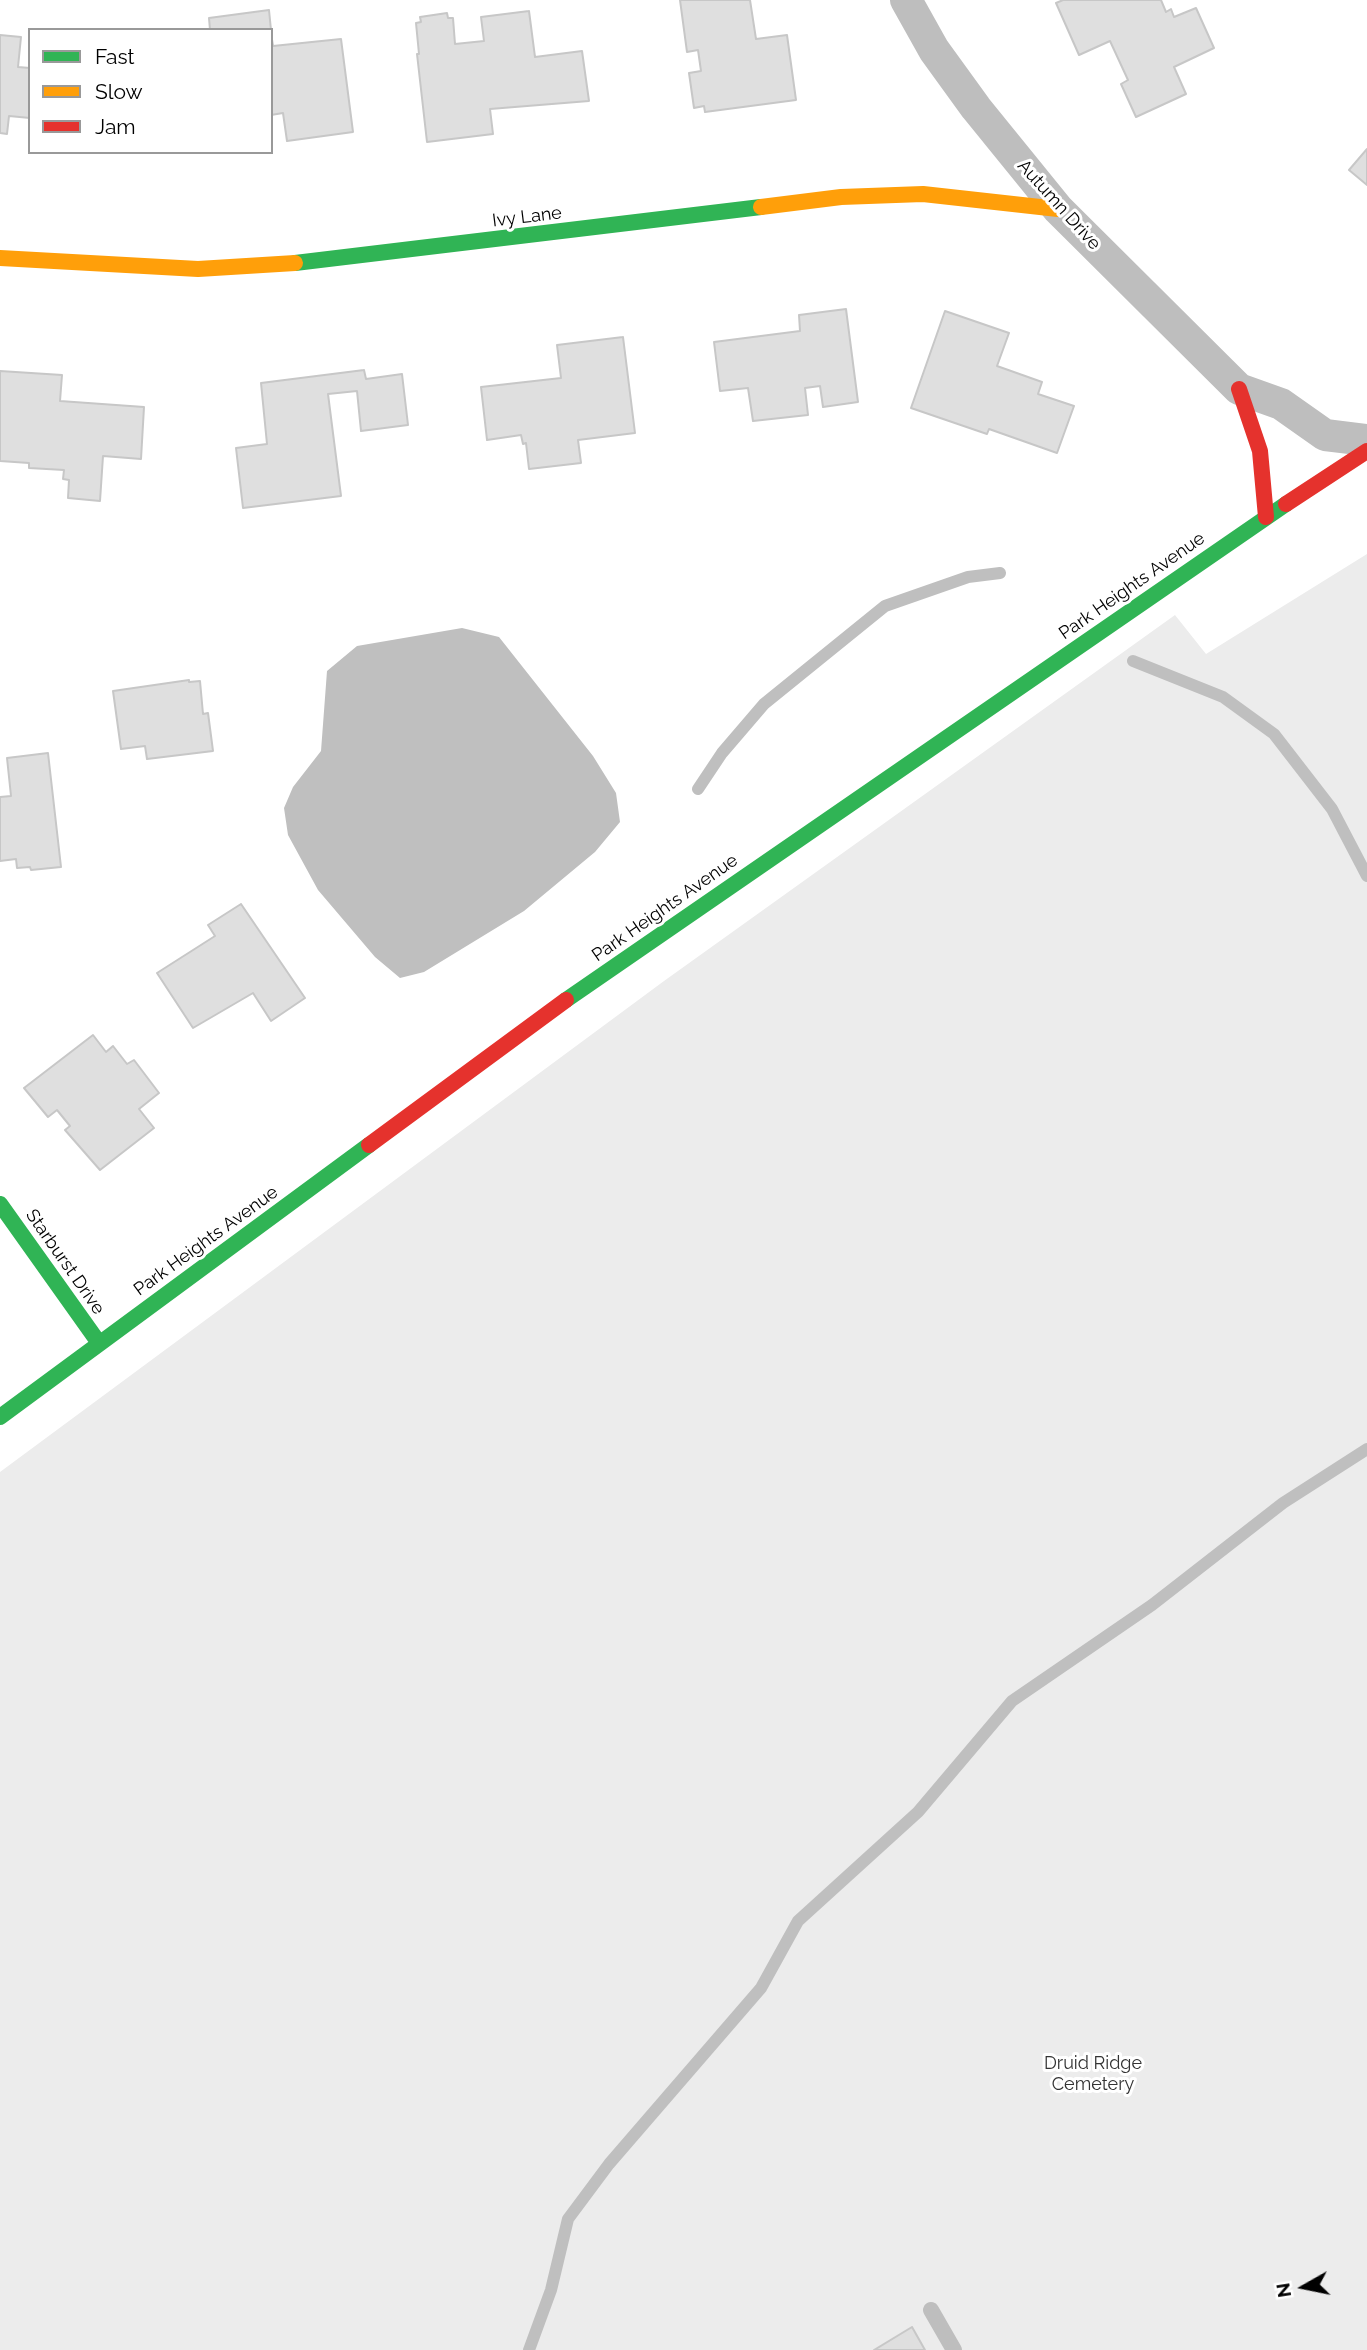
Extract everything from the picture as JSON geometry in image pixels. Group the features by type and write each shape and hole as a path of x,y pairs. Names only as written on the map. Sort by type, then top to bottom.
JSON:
{"main road":[{"name":"Ivy Lane","path":"0,258 198,269 295,263 395,254 841,197 923,194 1058,209"},
{"name":"Autumn Drive","path":"1238,389 1260,451 1266,517"},
{"name":"Park Heights Avenue","path":"0,1417 578,991 1266,517 1367,452"},
{"name":"Starburst Drive","path":"0,1204 99,1343"}],"street":[{"name":"Autumn Drive","path":"906,0 934,50 976,108 1058,209 1238,389 1281,404 1325,435 1367,440"}],"lane":[{"path":"931,2310 954,2350"}],"green space":[{"name":"Druid Ridge Cemetery","path":"1367,554 1367,2350 0,2350 0,1472 664,981 1175,615 1206,654"}],"shaded area":[{"path":"462,628 499,637 593,756 616,793 620,822 595,852 524,911 424,972 400,978 375,957 318,890 288,835 284,808 293,787 321,751 327,671 357,646"}],"building":[{"path":"680,0 750,0 756,39 787,35 796,100 705,112 704,106 694,108 689,73 701,71 698,50 687,52"},
{"path":"1063,0 1161,0 1166,12 1171,9 1174,17 1196,8 1214,48 1174,67 1186,94 1136,117 1121,84 1128,80 1110,41 1079,55 1056,3"},
{"path":"269,10 271,28 210,28 209,18"},
{"path":"529,11 535,57 582,51 589,101 490,109 493,134 427,142 417,54 416,23 421,22 420,17 447,13 448,18 453,18 455,44 484,41 481,17"},
{"path":"0,35 21,37 18,67 28,68 28,118 9,116 7,134 0,133"},
{"path":"341,39 353,132 287,141 283,113 273,115 273,46"},
{"path":"1367,149 1367,185 1349,170"},
{"path":"846,309 858,402 823,407 820,386 805,388 808,415 753,421 748,388 720,391 714,342 800,331 799,315"},
{"path":"945,311 1009,333 997,366 1042,382 1038,394 1074,406 1057,453 989,429 987,434 911,408"},
{"path":"623,337 635,433 578,440 581,463 529,469 526,443 523,444 521,435 487,440 481,387 561,378 557,345"},
{"path":"364,370 366,379 402,374 408,425 361,431 357,391 328,394 341,496 243,508 236,448 267,444 261,383"},
{"path":"0,371 62,375 60,401 144,407 141,459 103,456 100,501 68,498 69,480 63,479 64,470 29,468 29,463 0,461"},
{"path":"189,680 200,681 203,714 208,713 213,751 147,759 145,746 121,749 113,691"},
{"path":"48,753 61,867 31,870 30,867 17,868 16,859 0,861 0,797 11,796 7,758"},
{"path":"241,904 305,998 271,1021 253,993 193,1028 157,973 215,936 208,925"},
{"path":"93,1035 106,1052 113,1046 127,1064 134,1060 159,1093 139,1109 154,1128 100,1170 65,1130 70,1126 57,1110 48,1117 24,1088"},
{"path":"912,2327 925,2350 874,2350"}],"waterway":[{"path":"698,789 722,753 764,704 885,606 968,577 1000,573"},
{"path":"1133,661 1223,697 1274,734 1332,809 1367,876"},
{"path":"529,2350 551,2290 568,2219 609,2164 761,1988 798,1921 918,1812 1012,1701 1152,1605 1283,1503 1367,1449"}],"traffic: fast":[{"path":"295,263 761,207"},
{"path":"566,1000 1286,504"},
{"path":"0,1417 369,1145"},
{"path":"0,1204 99,1343"}],"traffic: slow":[{"path":"761,207 841,197 923,194 1058,209"},
{"path":"0,258 198,269 295,263"}],"traffic: jam":[{"path":"1239,389 1260,451 1266,517"},
{"path":"1286,504 1367,451"},
{"path":"369,1145 566,1000"}]}
